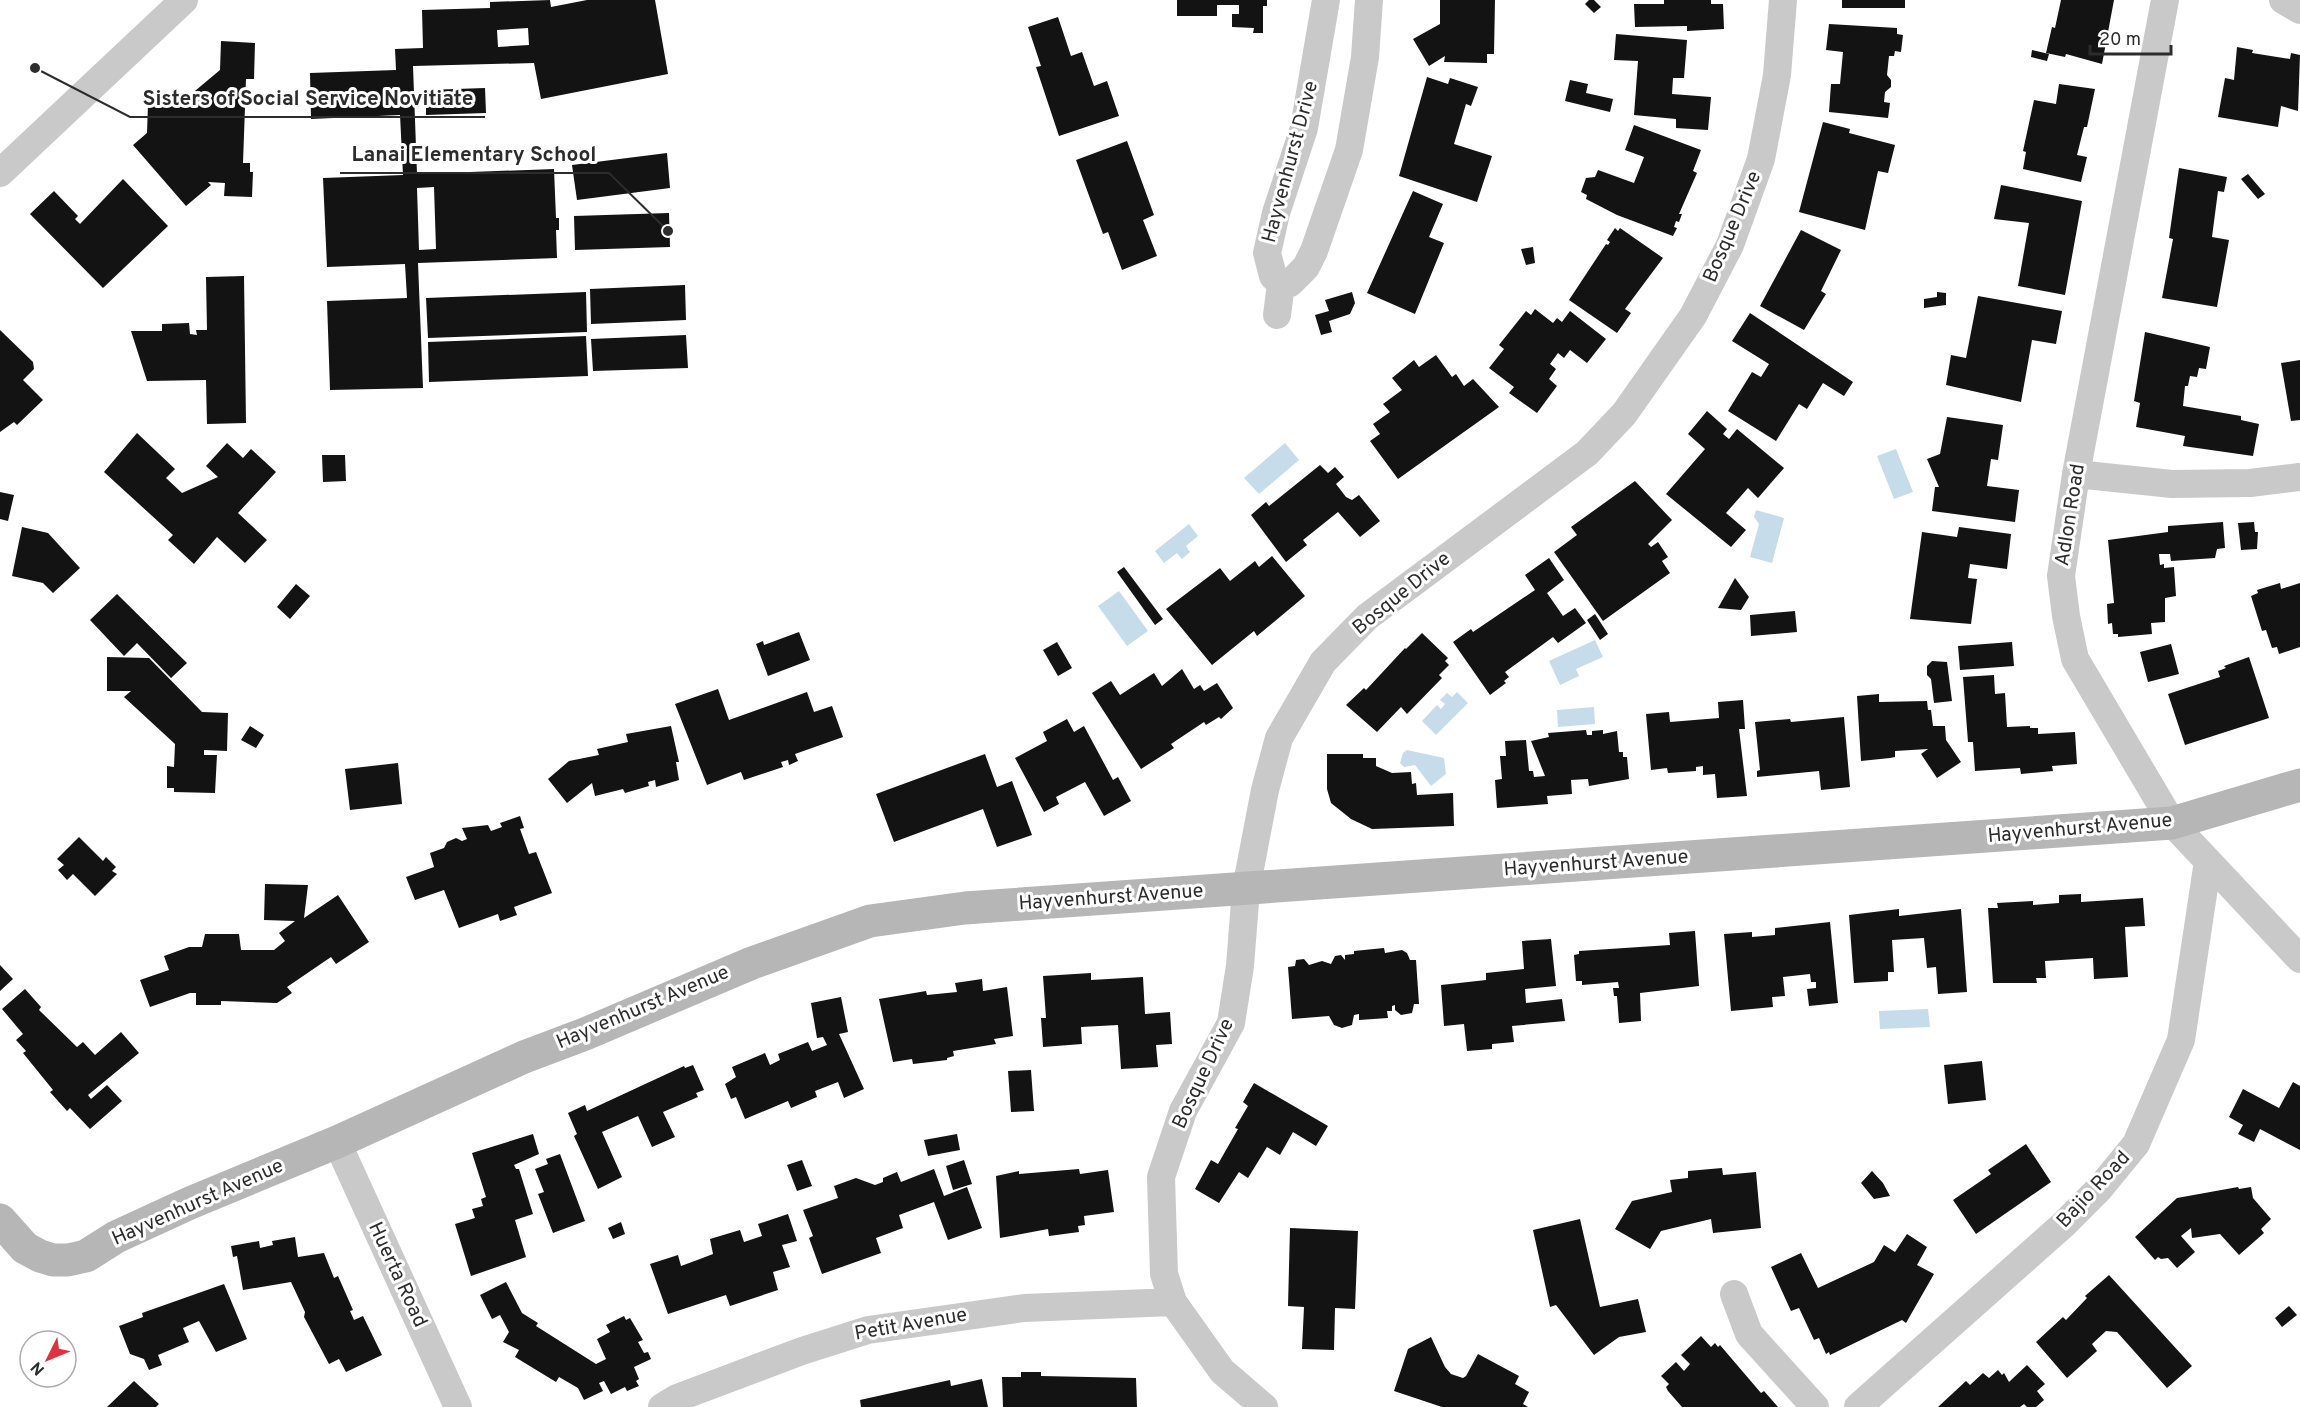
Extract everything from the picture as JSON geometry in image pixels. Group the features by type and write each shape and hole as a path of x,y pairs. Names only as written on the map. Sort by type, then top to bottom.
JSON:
{"main road":[{"name":"Hayvenhurst Avenue","path":"0,1220 25,1248 53,1260 68,1260 86,1256 116,1237 190,1203 337,1142 524,1057 585,1034 752,963 870,921 965,908 2172,824 2300,785"}],"street":[{"path":"0,173 184,0"},
{"name":"Hayvenhurst Drive","path":"1281,284 1273,276 1267,253 1276,213 1304,128 1326,0"},
{"path":"1277,315 1281,284 1290,283 1306,267 1349,150 1365,57 1369,0"},
{"name":"Bosque Drive","path":"1263,1407 1222,1371 1173,1302 1164,1274 1161,1177 1183,1111 1231,1023 1240,966 1246,889 1264,790 1279,738 1323,662 1367,617 1587,453 1624,414 1693,316 1730,245 1761,159 1777,75 1783,0"},
{"name":"Adlon Road","path":"2165,0 2076,474 2061,576 2066,616 2075,659 2172,824 2300,959"},
{"path":"2283,0 2300,10"},
{"path":"2076,474 2172,484 2250,483 2300,477"},
{"name":"Bajio Road","path":"1858,1407 2062,1225 2100,1188 2136,1144 2181,1040 2208,861"},
{"name":"Huerta Road","path":"337,1142 458,1407"},
{"path":"1734,1294 1749,1334 1815,1407"},
{"name":"Petit Avenue","path":"662,1407 677,1398 802,1351 868,1330 1024,1308 1173,1302"}],"water":[{"path":"1285,443 1299,460 1259,494 1244,478"},
{"path":"1896,449 1913,492 1894,499 1877,456"},
{"path":"1756,510 1784,518 1772,563 1750,557 1759,524 1754,517"},
{"path":"1189,524 1198,536 1186,546 1190,552 1182,559 1177,553 1164,563 1155,551"},
{"path":"1119,591 1148,631 1127,646 1098,606"},
{"path":"1595,640 1603,657 1576,669 1579,676 1560,685 1549,661"},
{"path":"1457,692 1468,703 1436,735 1422,721 1437,705 1441,709 1445,704 1440,700 1447,693 1452,697"},
{"path":"1594,707 1595,724 1558,727 1557,710"},
{"path":"1407,750 1444,758 1446,774 1431,786 1415,765 1404,767 1400,763 1403,753"},
{"path":"1928,1009 1930,1027 1880,1029 1879,1011"}],"building":[{"path":"550,0 551,7 587,0 655,0 668,74 541,99 534,63 413,66 417,174 554,169 556,218 559,218 559,230 556,230 557,258 418,263 423,388 330,390 327,301 407,298 405,264 327,267 323,178 403,175 400,115 311,119 310,73 396,70 395,49 423,48 422,10 490,8 490,2","holes":["528,28 529,45 498,47 497,30","434,187 436,249 419,250 417,188"]},
{"path":"1177,0 1267,0 1267,6 1263,6 1263,33 1253,33 1254,28 1232,27 1232,14 1239,14 1239,5 1217,5 1217,16 1177,16"},
{"path":"1440,0 1495,0 1494,54 1487,54 1487,63 1444,62 1445,56 1429,66 1413,39 1440,24"},
{"path":"1589,0 1594,0 1601,7 1594,13 1585,4"},
{"path":"1664,0 1711,0 1711,4 1723,4 1724,29 1687,31 1687,26 1635,27 1634,4 1664,4"},
{"path":"1842,0 1905,0 1905,8 1842,8"},
{"path":"2061,0 2114,0 2102,64 2066,54 2065,57 2046,53 2052,27 2055,28"},
{"path":"1058,17 1071,56 1082,52 1094,86 1107,81 1119,116 1059,136 1036,67 1041,66 1028,27"},
{"path":"1829,24 1897,28 1897,34 1903,35 1901,52 1895,51 1894,56 1889,56 1887,75 1891,80 1891,87 1885,92 1884,102 1890,103 1888,118 1829,112 1831,84 1840,84 1843,52 1826,50"},
{"path":"1616,34 1687,40 1684,78 1673,78 1672,94 1711,97 1708,130 1676,128 1676,119 1634,115 1638,61 1614,60"},
{"path":"221,41 255,43 254,79 246,79 243,163 250,163 250,172 253,172 252,197 224,196 225,183 208,182 211,185 186,206 133,145 147,133 148,104 177,106 220,70"},
{"path":"2237,47 2253,50 2252,53 2290,59 2291,53 2300,55 2298,111 2281,106 2278,127 2218,117 2225,78 2234,80"},
{"path":"2032,50 2049,54 2047,61 2031,57"},
{"path":"1427,77 1448,84 1450,78 1478,87 1471,106 1466,104 1454,144 1492,156 1477,202 1399,176"},
{"path":"1570,80 1588,84 1586,93 1613,99 1610,112 1565,101"},
{"path":"2059,84 2095,89 2087,127 2084,127 2077,155 2087,157 2081,182 2023,169 2026,152 2023,151 2034,100 2056,104"},
{"path":"485,88 486,113 426,115 426,90"},
{"path":"1823,122 1850,129 1849,133 1895,145 1888,173 1878,171 1865,230 1799,212"},
{"path":"1634,125 1701,150 1693,171 1697,173 1679,214 1682,214 1679,222 1676,221 1674,227 1677,228 1673,236 1617,215 1586,199 1587,195 1581,192 1586,178 1595,177 1598,170 1634,183 1644,157 1625,150"},
{"path":"1127,141 1154,215 1143,220 1157,256 1122,270 1108,232 1103,234 1076,160"},
{"path":"667,153 670,188 577,200 572,165"},
{"path":"2179,168 2227,177 2224,192 2218,191 2212,237 2229,240 2217,307 2162,298 2173,239 2169,238"},
{"path":"2248,174 2265,194 2258,199 2241,179"},
{"path":"123,179 168,226 103,288 30,214 54,191 78,216 75,219 80,224"},
{"path":"2001,185 2082,201 2065,295 2018,286 2029,223 1994,219"},
{"path":"1413,191 1443,204 1429,237 1444,243 1415,314 1367,293"},
{"path":"669,213 670,247 575,250 574,216"},
{"path":"1615,228 1618,231 1620,228 1663,258 1625,309 1631,313 1617,333 1569,300 1606,244 1610,242 1607,240"},
{"path":"1801,230 1841,250 1821,291 1826,294 1804,330 1760,306"},
{"path":"1533,247 1535,263 1526,265 1521,249"},
{"path":"244,276 246,423 207,424 206,380 147,381 131,331 162,331 162,324 189,323 190,334 197,335 196,330 207,330 206,277"},
{"path":"685,285 686,320 591,324 590,289"},
{"path":"586,292 587,332 428,338 426,298"},
{"path":"1352,292 1355,303 1350,314 1329,321 1332,332 1321,335 1315,315 1329,311 1325,300"},
{"path":"1937,292 1946,293 1946,305 1924,308 1924,299 1937,297"},
{"path":"1978,296 2062,311 2056,344 2032,340 2021,402 1946,385 1951,355 1966,358"},
{"path":"1535,309 1553,323 1557,318 1562,322 1570,311 1606,339 1587,363 1570,350 1564,358 1558,353 1550,364 1556,369 1549,379 1557,386 1537,413 1509,393 1514,387 1489,368 1504,349 1499,345 1526,311 1531,315"},
{"path":"1750,313 1853,382 1844,396 1823,383 1807,409 1799,404 1776,441 1728,411 1752,372 1761,377 1769,364 1732,341"},
{"path":"0,330 33,362 34,369 23,380 43,400 17,425 14,422 0,432"},
{"path":"2145,332 2210,347 2206,369 2199,368 2197,377 2190,376 2188,386 2185,386 2183,406 2241,416 2241,420 2259,424 2253,456 2183,446 2185,436 2136,427 2140,403 2134,401"},
{"path":"686,335 688,368 593,371 591,339"},
{"path":"586,336 588,376 429,382 428,342"},
{"path":"1436,355 1452,377 1456,374 1464,386 1473,379 1499,407 1398,479 1370,441 1380,434 1373,424 1390,412 1383,404 1402,390 1392,378 1414,360 1419,367"},
{"path":"2300,360 2300,420 2291,421 2281,363"},
{"path":"1707,411 1727,429 1723,434 1729,439 1737,429 1784,468 1758,498 1748,488 1726,513 1746,530 1731,547 1666,494 1705,449 1688,434"},
{"path":"1947,417 2003,425 1998,460 1991,459 1987,486 2019,490 2015,522 1932,511 1935,487 1939,487 1927,459 1940,454"},
{"path":"137,433 175,469 166,478 182,493 218,477 206,466 227,443 243,458 251,449 276,472 238,513 267,540 245,563 217,537 194,564 168,540 173,535 104,472"},
{"path":"322,455 345,455 346,481 323,482"},
{"path":"1320,465 1328,473 1335,467 1344,477 1336,484 1346,497 1352,500 1359,495 1380,521 1360,537 1338,512 1303,540 1307,545 1286,562 1251,515 1266,502 1269,506"},
{"path":"1635,481 1672,520 1648,544 1651,547 1658,542 1668,557 1662,561 1670,573 1603,621 1554,552 1577,535 1571,527"},
{"path":"0,492 14,495 8,521 0,519"},
{"path":"2223,522 2225,548 2217,549 2215,558 2171,561 2170,554 2159,554 2160,565 2164,564 2164,568 2174,567 2176,596 2165,598 2165,622 2151,623 2152,634 2118,637 2118,634 2113,634 2112,623 2108,624 2107,604 2114,603 2108,540 2168,532 2168,526"},
{"path":"2254,522 2255,532 2258,532 2257,549 2241,550 2238,523"},
{"path":"22,527 48,533 80,568 53,593 43,583 12,576"},
{"path":"1959,527 2011,534 2007,569 1970,564 1968,578 1977,579 1971,624 1910,619 1922,532 1957,537"},
{"path":"1272,556 1305,596 1257,636 1254,631 1212,665 1166,609 1220,568 1230,581 1255,561 1259,567"},
{"path":"1549,558 1564,580 1547,593 1563,616 1575,608 1586,623 1558,643 1553,637 1505,672 1509,677 1504,681 1506,683 1490,695 1453,642 1471,629 1473,632 1535,590 1525,575"},
{"path":"1124,567 1163,619 1155,625 1117,572"},
{"path":"1735,578 1749,597 1741,610 1718,608"},
{"path":"2280,583 2281,589 2300,583 2300,647 2279,654 2277,647 2272,648 2266,630 2262,631 2251,596 2258,593 2257,590"},
{"path":"296,584 310,596 290,619 277,607"},
{"path":"117,594 187,663 171,678 137,643 124,656 90,620"},
{"path":"1795,611 1797,632 1751,636 1750,615"},
{"path":"1595,614 1608,634 1600,640 1587,620"},
{"path":"799,632 810,660 768,676 756,644 763,641 764,645"},
{"path":"1422,633 1448,658 1445,661 1449,665 1439,675 1442,678 1407,714 1401,707 1377,732 1346,705 1364,688 1366,690"},
{"path":"1057,642 1072,668 1058,676 1043,650"},
{"path":"2012,642 2014,666 1960,670 1958,646"},
{"path":"2171,644 2179,674 2148,682 2140,652"},
{"path":"107,657 149,658 202,712 228,713 227,751 204,750 204,755 217,755 215,793 174,792 174,788 167,788 167,766 174,767 175,744 124,697 131,691 107,691"},
{"path":"2249,657 2269,718 2185,745 2168,694 2220,677 2218,671 2226,668 2224,666"},
{"path":"1932,661 1947,662 1952,701 1934,703 1931,679 1927,675 1927,666"},
{"path":"1182,669 1194,689 1200,685 1204,691 1217,683 1233,708 1221,719 1219,717 1206,725 1204,722 1171,744 1174,748 1141,769 1092,693 1111,681 1120,695 1154,673 1162,686"},
{"path":"1994,675 1995,694 2005,693 2007,727 2030,726 2030,728 2038,728 2038,734 2075,732 2077,764 2052,766 2053,771 2021,774 2020,768 1975,771 1973,742 1968,742 1963,677"},
{"path":"718,689 729,720 807,692 814,712 832,706 843,737 795,754 798,761 789,765 788,760 781,762 783,767 744,780 741,772 707,785 675,704"},
{"path":"1879,694 1879,702 1927,701 1933,726 1945,726 1946,740 1961,762 1937,778 1921,754 1928,749 1895,751 1895,757 1861,761 1857,696"},
{"path":"1743,700 1745,729 1739,729 1747,796 1717,798 1715,774 1703,775 1703,766 1696,767 1696,771 1668,773 1667,768 1651,770 1646,714 1669,712 1670,722 1719,718 1718,702"},
{"path":"1844,717 1850,787 1821,790 1819,771 1757,777 1757,771 1760,770 1755,722 1790,719 1791,722"},
{"path":"1067,719 1074,732 1084,726 1113,780 1118,777 1131,801 1104,816 1085,782 1056,797 1059,804 1044,812 1015,758 1047,741 1043,732"},
{"path":"250,726 264,735 256,748 241,740"},
{"path":"671,726 679,762 676,762 679,780 656,787 655,780 648,782 649,786 625,793 623,789 595,796 592,783 567,803 548,779 569,761 599,755 597,749 628,742 626,734"},
{"path":"1586,730 1587,735 1592,735 1592,731 1603,730 1603,734 1617,731 1619,752 1623,752 1623,757 1627,757 1629,779 1589,786 1588,779 1571,780 1572,794 1547,796 1548,804 1497,808 1495,780 1502,779 1500,756 1506,756 1505,741 1526,740 1529,771 1533,771 1534,777 1545,776 1531,741 1549,737 1548,733"},
{"path":"985,754 997,787 1012,781 1032,835 997,847 983,809 894,842 876,794"},
{"path":"1327,754 1363,754 1363,758 1376,758 1376,766 1392,773 1411,772 1412,784 1416,783 1417,795 1453,793 1454,826 1372,829 1351,819 1331,803 1327,789"},
{"path":"398,763 402,804 350,810 345,769"},
{"path":"520,816 524,828 520,829 529,854 536,852 552,893 514,907 517,915 500,921 498,914 459,928 444,890 415,900 406,877 434,867 430,853 444,848 447,842 456,838 462,841 467,839 462,828 488,825 491,831 502,827 500,823"},
{"path":"79,837 103,861 106,857 116,867 112,871 117,874 95,896 73,874 67,880 58,870 64,865 57,859"},
{"path":"265,884 308,885 304,918 338,895 369,942 336,964 331,957 287,987 292,993 277,1003 221,1001 221,1005 196,1005 196,993 190,993 150,1007 140,980 169,970 164,956 189,947 202,947 205,934 239,934 241,950 274,950 285,941 279,933 295,921 264,920"},
{"path":"2081,894 2081,902 2143,898 2145,926 2125,927 2128,977 2094,979 2093,958 2045,961 2046,978 2036,978 2037,983 1993,983 1988,908 1998,908 1997,903 2033,901 2033,905 2059,903 2059,895"},
{"path":"1899,909 1899,916 1961,909 1967,992 1938,994 1936,967 1927,968 1924,938 1892,940 1894,972 1888,972 1888,981 1854,983 1849,915"},
{"path":"1830,922 1838,1003 1809,1006 1807,989 1816,988 1816,982 1811,982 1810,974 1783,977 1785,996 1772,997 1773,1007 1731,1011 1724,934 1752,932 1752,937 1775,935 1775,928"},
{"path":"1695,931 1699,986 1640,993 1641,1021 1619,1023 1617,996 1614,996 1613,988 1619,988 1618,982 1582,985 1582,981 1576,981 1574,955 1579,954 1579,951 1670,945 1669,933"},
{"path":"1551,939 1556,986 1525,989 1526,1003 1562,999 1565,1021 1512,1026 1514,1042 1492,1044 1492,1049 1467,1051 1464,1024 1444,1026 1441,985 1486,980 1486,973 1524,969 1522,941"},
{"path":"1384,948 1385,953 1402,950 1407,953 1410,960 1416,960 1419,1004 1414,1004 1412,1013 1401,1015 1395,1010 1395,1005 1392,1006 1392,1011 1387,1011 1388,1018 1359,1020 1359,1014 1354,1015 1352,1025 1342,1028 1334,1025 1329,1016 1292,1019 1288,967 1295,966 1296,960 1304,959 1309,965 1322,961 1331,964 1335,956 1341,955 1345,960 1345,955 1354,954 1354,951"},
{"path":"0,965 13,979 0,991"},
{"path":"1091,973 1091,980 1143,977 1145,1014 1170,1012 1172,1044 1156,1045 1158,1067 1121,1069 1118,1025 1081,1027 1082,1044 1043,1047 1041,1018 1046,1018 1043,976"},
{"path":"982,979 983,991 1007,987 1013,1036 994,1039 996,1044 953,1051 954,1056 947,1060 913,1064 912,1059 893,1062 879,999 926,991 927,995 957,992 955,983"},
{"path":"25,989 41,1007 39,1010 77,1047 83,1042 95,1055 121,1032 139,1053 88,1095 91,1099 107,1085 122,1101 90,1129 70,1108 67,1111 50,1092 53,1090 23,1053 26,1051 16,1040 23,1034 2,1009"},
{"path":"841,997 848,1032 839,1034 864,1089 844,1098 838,1082 815,1091 817,1097 791,1108 788,1101 745,1119 736,1097 731,1099 725,1084 736,1077 732,1067 765,1053 770,1065 780,1060 778,1054 808,1042 812,1051 827,1045 823,1037 817,1038 811,1003"},
{"path":"1982,1061 1986,1100 1948,1104 1944,1065"},
{"path":"693,1065 704,1090 696,1093 698,1097 663,1112 675,1137 652,1147 638,1116 602,1132 622,1177 598,1189 574,1136 577,1134 568,1113 585,1105 587,1111 684,1066 685,1068"},
{"path":"1031,1070 1034,1111 1011,1112 1008,1071"},
{"path":"2293,1082 2300,1086 2300,1150 2260,1129 2254,1142 2238,1134 2243,1125 2229,1117 2243,1089 2279,1108"},
{"path":"1254,1083 1328,1126 1316,1146 1293,1132 1280,1155 1267,1147 1248,1178 1239,1172 1219,1203 1195,1189 1211,1160 1218,1164 1238,1129 1235,1128 1248,1106 1243,1102"},
{"path":"533,1134 539,1154 514,1165 516,1169 519,1169 533,1214 515,1220 526,1257 471,1276 455,1224 475,1218 472,1209 483,1206 481,1199 486,1197 472,1153"},
{"path":"957,1134 960,1150 928,1156 924,1140"},
{"path":"2026,1144 2051,1182 1976,1234 1953,1200 1991,1174 1988,1170"},
{"path":"560,1154 585,1221 553,1233 538,1194 544,1192 535,1169 548,1164 546,1159"},
{"path":"802,1160 812,1186 797,1191 787,1165"},
{"path":"964,1160 972,1184 953,1190 946,1166"},
{"path":"1722,1168 1723,1175 1756,1172 1761,1228 1713,1233 1711,1219 1661,1231 1650,1249 1615,1229 1632,1201 1672,1192 1670,1180 1688,1178 1688,1171"},
{"path":"934,1169 944,1196 967,1187 982,1228 948,1240 934,1202 899,1215 903,1228 876,1238 881,1253 822,1274 809,1238 813,1236 803,1210 838,1198 834,1186 856,1178 875,1185 883,1182 883,1178 897,1172 901,1182"},
{"path":"1079,1169 1080,1174 1108,1170 1114,1212 1084,1216 1085,1225 1078,1226 1079,1232 1049,1236 1048,1229 1000,1238 996,1176 1019,1171 1019,1174"},
{"path":"1872,1171 1883,1183 1890,1196 1874,1199 1861,1183"},
{"path":"2238,1187 2239,1189 2251,1187 2253,1198 2271,1219 2261,1229 2264,1233 2239,1255 2220,1234 2192,1238 2191,1228 2181,1236 2195,1252 2177,1268 2168,1258 2158,1257 2155,1260 2135,1237 2177,1198"},
{"path":"788,1214 797,1241 782,1245 790,1267 773,1272 778,1290 730,1306 726,1295 668,1314 650,1264 678,1255 681,1266 713,1254 710,1239 740,1230 744,1242 762,1236 758,1224"},
{"path":"1580,1219 1600,1307 1638,1299 1646,1332 1619,1337 1594,1355 1556,1305 1550,1307 1533,1230"},
{"path":"621,1222 625,1234 613,1239 608,1228"},
{"path":"1290,1228 1358,1231 1355,1309 1335,1308 1334,1350 1302,1349 1304,1307 1288,1306"},
{"path":"1907,1234 1927,1247 1917,1265 1934,1274 1906,1323 1902,1320 1830,1355 1829,1352 1826,1354 1819,1338 1814,1340 1799,1308 1791,1311 1771,1267 1801,1253 1818,1288 1874,1262 1884,1245 1895,1252"},
{"path":"295,1237 298,1257 324,1253 334,1278 338,1276 353,1310 350,1311 354,1320 363,1316 382,1355 346,1372 339,1359 329,1364 304,1317 305,1312 291,1282 243,1290 237,1256 233,1257 231,1246 259,1241 260,1248 273,1245 272,1241"},
{"path":"2109,1275 2192,1366 2167,1388 2117,1332 2106,1331 2092,1344 2097,1351 2067,1378 2036,1342 2063,1317 2066,1320 2087,1298 2085,1296"},
{"path":"506,1282 522,1313 538,1323 536,1326 596,1364 606,1359 597,1339 610,1332 606,1325 624,1316 626,1320 630,1318 643,1340 638,1342 644,1353 648,1352 651,1359 634,1367 639,1386 627,1391 625,1387 611,1394 604,1381 599,1383 603,1391 584,1400 578,1388 559,1377 556,1382 515,1357 519,1350 503,1342 509,1332 500,1315 492,1319 480,1295"},
{"path":"224,1284 247,1339 216,1352 199,1321 183,1328 189,1342 158,1355 162,1365 149,1370 144,1359 130,1354 119,1326 143,1317 142,1313"},
{"path":"2289,1306 2297,1315 2282,1327 2275,1318"},
{"path":"1701,1336 1711,1347 1715,1343 1718,1347 1720,1345 1761,1393 1764,1391 1778,1407 1682,1407 1668,1391 1666,1387 1669,1384 1661,1376 1676,1362 1684,1371 1690,1364 1681,1355"},
{"path":"1431,1337 1445,1367 1451,1374 1463,1378 1466,1376 1478,1354 1519,1376 1515,1384 1529,1392 1523,1404 1528,1407 1442,1407 1394,1391 1408,1349"},
{"path":"2027,1365 2045,1384 2037,1391 2044,1400 2036,1407 2027,1407 2024,1404 2020,1407 1938,1407 1966,1381 1970,1385 1983,1373 1989,1378 1998,1370 2002,1375 2004,1373 2009,1382"},
{"path":"1021,1372 1041,1372 1041,1376 1136,1378 1137,1407 1003,1407 1002,1377 1021,1377"},
{"path":"982,1379 988,1407 861,1407 860,1400 950,1380 951,1386"},
{"path":"134,1381 159,1404 156,1407 107,1407"}],"place":[{"name":"Sisters of Social Service Novitiate","path":"35,68"},
{"name":"Lanai Elementary School","path":"668,231"}]}
